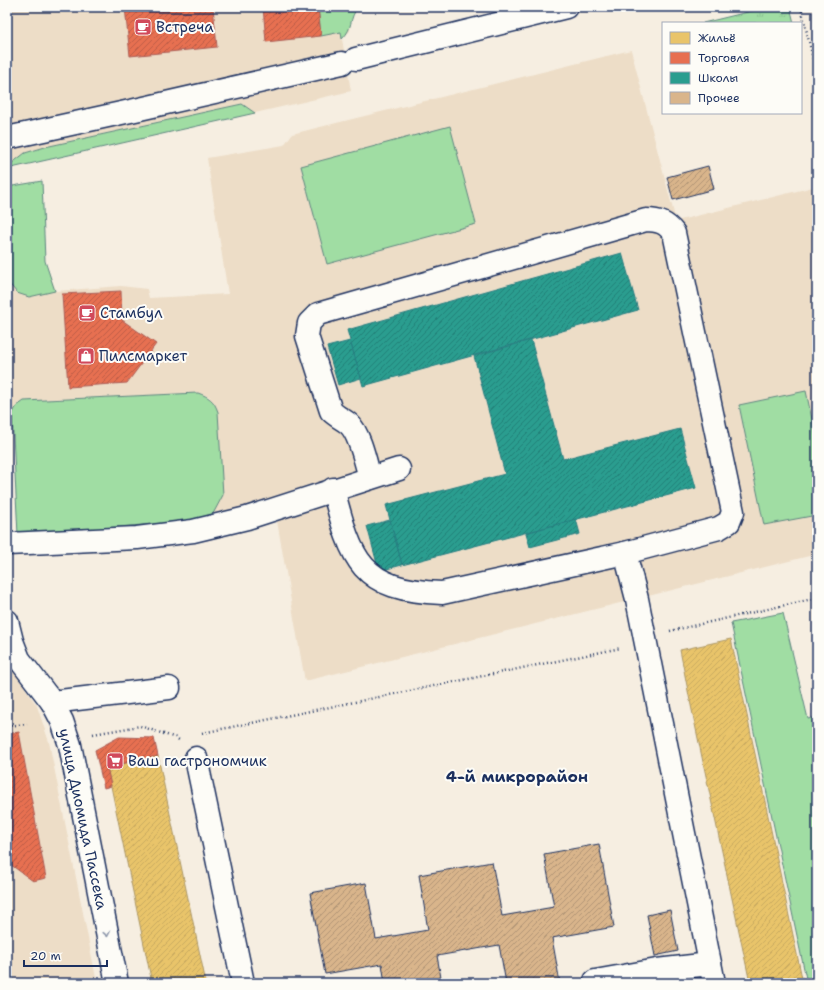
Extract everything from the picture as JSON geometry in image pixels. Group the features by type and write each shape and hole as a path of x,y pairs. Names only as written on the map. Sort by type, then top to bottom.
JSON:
{"street":[{"path":"7,138 94,118 172,103 566,7"},
{"path":"334,489 344,529 356,559 377,579 392,586 416,592 442,593 625,553 719,528 729,522 733,512 674,233 668,225 657,220 646,220 318,314 309,323 307,336 331,411 338,419 349,424 356,433 370,478"},
{"path":"7,544 137,538 193,531 247,518 399,469"},
{"path":"595,981 657,970 712,973 646,643 625,553"},
{"name":"улица Диомида Пассека","path":"7,621 12,641 19,659 52,702 62,721 78,740 117,983"},
{"path":"52,702 169,688"},
{"path":"196,758 243,983"}],"path":[{"path":"801,7 817,76"},
{"path":"198,734 646,643 660,633 817,598"},
{"path":"7,726 27,724"},
{"path":"78,740 140,726 176,738 196,758"},
{"path":"176,738 184,736"}],"shaded area":[{"path":"7,7 358,7 352,14 350,31 342,39 351,91 255,113 242,104 45,147 25,153 7,167"},
{"path":"631,50 676,221 817,186 817,554 305,681 273,498 205,520 210,397 198,393 24,401 17,406 12,414 7,412 7,187 42,181 45,261 56,291 121,286 147,289 149,298 228,294 207,158 284,145 292,134"},
{"path":"7,660 37,706 49,742 97,983 7,983"}],"green space":[{"path":"318,7 358,7 346,35 342,39 341,32 321,36"},
{"path":"768,7 790,7 794,22 707,22"},
{"path":"242,104 255,113 7,169 7,167 25,153 45,147"},
{"path":"450,126 476,224 327,264 301,166"},
{"path":"42,181 45,261 55,291 29,297 17,293 7,281 7,187"},
{"path":"806,391 817,443 817,515 764,525 739,405"},
{"path":"198,393 211,400 218,412 223,495 214,512 205,520 18,535 12,414 17,406 24,401"},
{"path":"783,613 808,719 817,717 817,983 807,983 731,623"}],"building: Жильё":[{"path":"731,639 803,983 750,983 689,696 680,650"},
{"path":"158,756 206,983 152,983 107,767"}],"building: Торговля":[{"path":"125,7 213,7 217,47 130,56"},
{"path":"263,7 318,7 321,36 266,42"},
{"path":"121,291 122,320 156,344 127,383 68,387 62,294"},
{"path":"19,732 46,878 33,881 7,862 7,734"},
{"name":"Ваш гастрономчик","path":"119,737 154,738 158,756 107,767 111,786 104,788 95,750"}],"building: Школы":[{"path":"622,253 638,310 363,386 347,330"},
{"path":"531,340 563,459 680,429 696,488 402,565 386,505 505,474 474,356"},
{"path":"350,341 361,378 338,385 327,347"},
{"path":"576,519 580,534 530,547 526,533"},
{"path":"390,520 402,565 379,571 367,526"}],"building: Прочее":[{"path":"708,166 714,189 673,200 667,177"},
{"path":"599,844 614,927 552,938 560,983 506,983 499,945 437,956 442,983 385,983 382,964 325,974 310,893 366,883 376,939 428,930 419,875 492,862 502,916 554,907 544,854"},
{"path":"670,910 678,951 655,956 647,915"}],"place":[{"name":"Встреча","path":"143,27"},
{"name":"Стамбул","path":"87,313"},
{"name":"Пилсмаркет","path":"86,356"},
{"name":"Ваш гастрономчик","path":"115,761"}],"district":[{"name":"4-й микрорайон","path":"517,776"}]}
